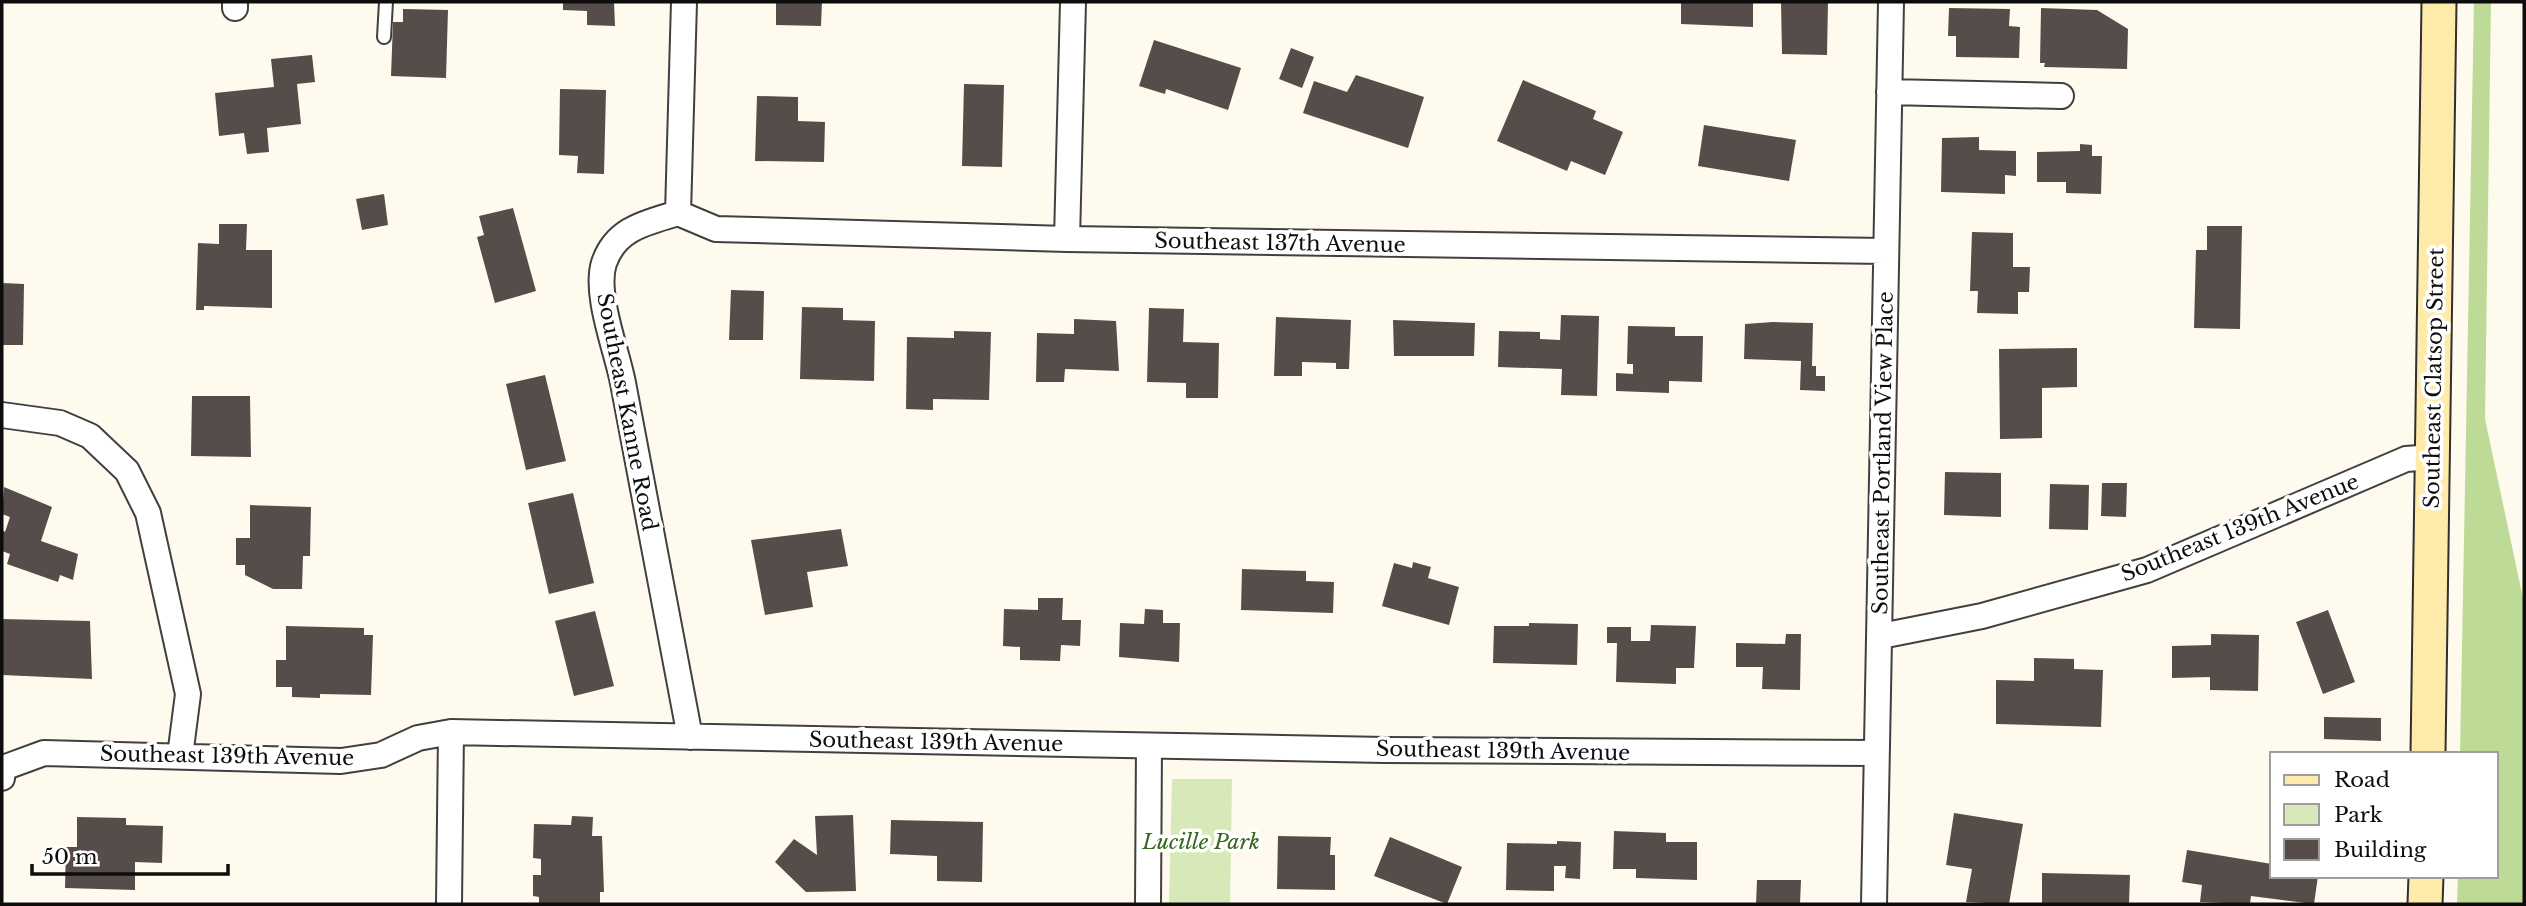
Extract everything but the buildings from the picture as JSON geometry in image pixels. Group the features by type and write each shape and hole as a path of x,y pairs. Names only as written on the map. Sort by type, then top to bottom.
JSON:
{"street":[{"path":"678,213 684,2"},
{"path":"1067,239 1073,2"},
{"name":"Southeast Portland View Place","path":"1874,904 1891,2"},
{"name":"Southeast Clatsop Street","path":"2428,752 2439,2"},
{"path":"1889,92 2060,96"},
{"name":"Southeast 137th Avenue","path":"678,213 716,229 1067,239 1886,251"},
{"name":"Southeast Kanne Road","path":"678,213 628,229 617,239 604,264 601,287 622,380 690,737"},
{"path":"2,415 60,423 90,436 127,471 148,513 188,694 180,756"},
{"name":"Southeast 139th Avenue","path":"1881,636 1982,616 2147,570 2406,460 2433,457"},
{"path":"449,904 451,732"},
{"name":"Southeast 139th Avenue","path":"3,773 44,753 341,761 381,755 418,738 451,732 1149,746 1702,754 1876,753"},
{"path":"1148,904 1149,746"},
{"path":"2425,904 2426,878"}],"lane":[{"path":"384,37 386,2"}],"green space":[{"path":"2474,2 2491,2 2485,419 2524,603 2524,904 2457,904 2458,878 2498,878 2498,752 2460,752"},
{"name":"Lucille Park","path":"1172,779 1232,779 1230,904 1169,904"}]}
